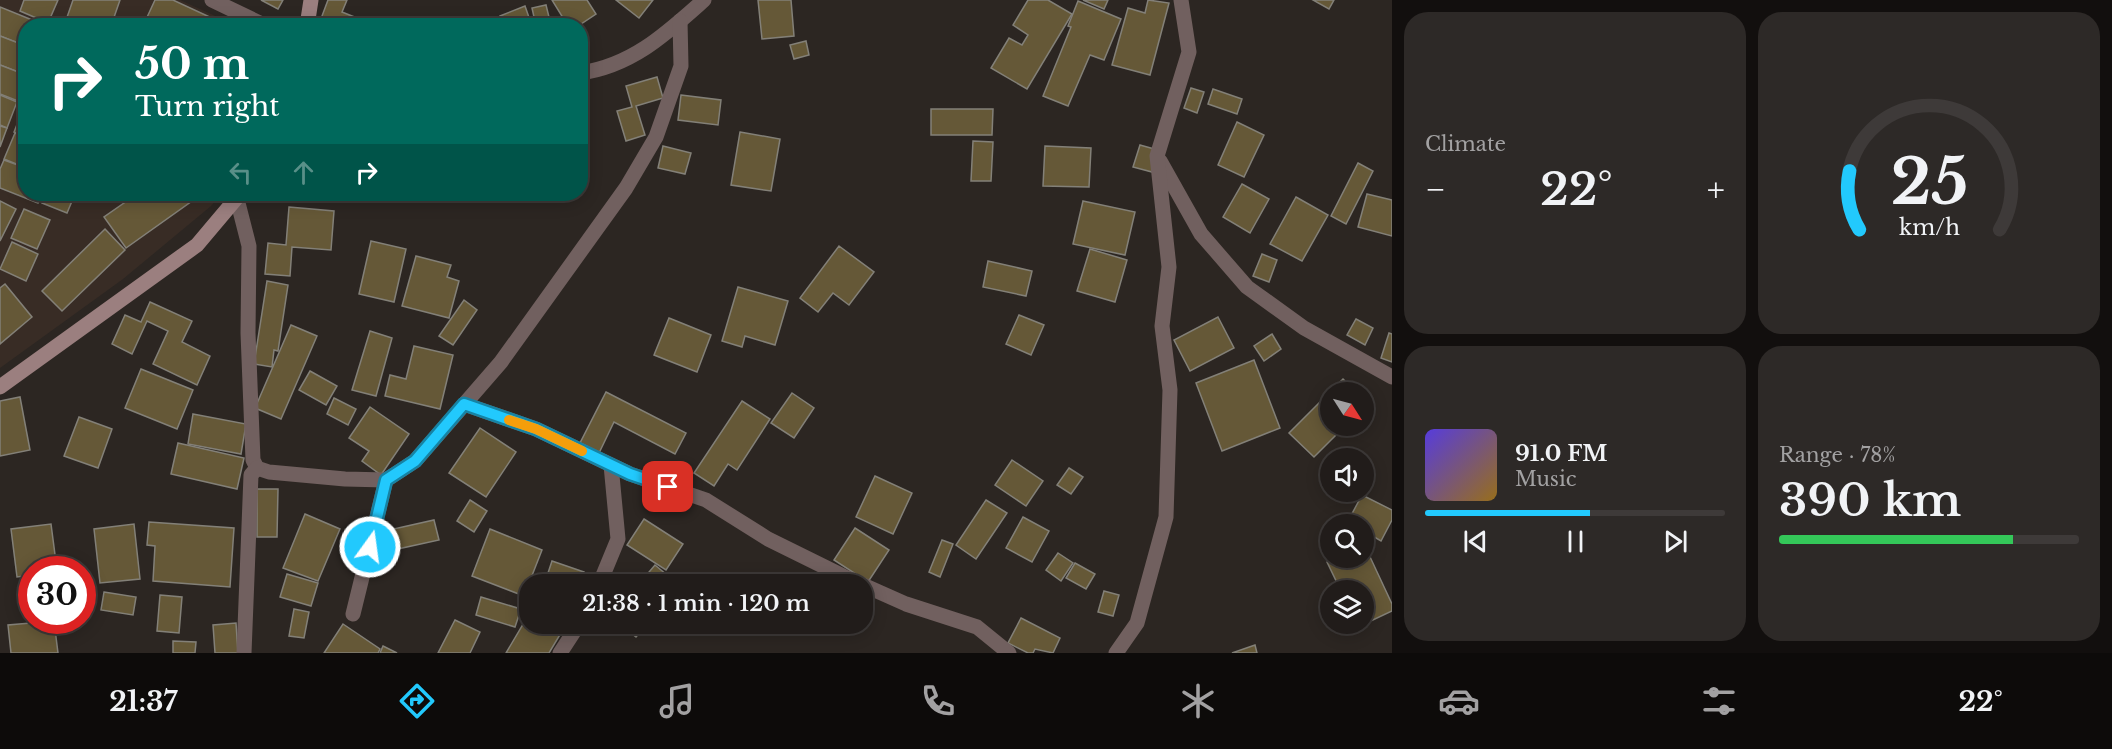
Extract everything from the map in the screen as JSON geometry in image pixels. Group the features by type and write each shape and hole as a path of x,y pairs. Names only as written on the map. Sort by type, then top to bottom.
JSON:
{"street":[{"path":"212,0 249,18"},
{"path":"308,18 311,0"},
{"path":"588,72 604,70 659,41 704,0"},
{"path":"1116,653 1137,623 1166,517 1170,390 1162,326 1169,267 1157,156 1189,52 1181,0"},
{"path":"256,468 269,472 386,480 415,461 501,362 626,188 656,137 681,66 680,21"},
{"path":"1157,156 1201,234 1247,287 1304,328 1392,377"},
{"path":"0,387 197,245 235,201"},
{"path":"240,201 249,246 248,333 253,460 256,468"},
{"path":"464,404 536,429 611,465 706,500 768,538 843,576 906,604 977,627 1009,653"},
{"path":"603,574 618,539 611,465"},
{"path":"244,653 251,475 256,468"},
{"path":"353,614 386,480"},
{"path":"560,653 572,634"}],"shaded area":[{"path":"0,0 180,0 220,18 18,18 18,201 215,201 123,279 0,368"}],"building":[{"path":"24,0 58,0 50,18 36,18 20,11"},
{"path":"73,0 120,0 114,18 67,18"},
{"path":"155,0 173,0 212,18 147,18"},
{"path":"261,0 283,0 278,9"},
{"path":"328,0 347,0 342,12 357,18 321,18"},
{"path":"552,0 587,0 596,14 588,19 563,18"},
{"path":"616,0 653,0 639,18"},
{"path":"758,0 791,0 794,36 762,39"},
{"path":"1028,0 1048,0 1072,14 1027,89 991,68 1009,38 1022,45 1028,35 1013,25"},
{"path":"1083,0 1108,0 1104,9"},
{"path":"1148,0 1169,3 1150,75 1112,65 1128,8 1145,13"},
{"path":"1313,0 1334,0 1329,9"},
{"path":"1078,1 1121,19 1104,60 1090,55 1068,106 1043,96 1071,27 1068,26"},
{"path":"546,5 549,18 534,18 532,8"},
{"path":"525,6 529,18 501,18 500,16"},
{"path":"0,7 27,18 18,18 18,43 0,36"},
{"path":"0,36 18,43 18,72 0,65"},
{"path":"806,41 809,55 794,59 790,45"},
{"path":"0,65 18,72 18,101 0,94"},
{"path":"657,77 663,98 636,106 645,135 626,141 617,111 632,107 626,86"},
{"path":"1191,88 1204,92 1197,113 1184,108"},
{"path":"1213,89 1242,99 1237,114 1208,104"},
{"path":"0,95 17,102 7,128 0,125"},
{"path":"681,95 721,100 718,125 678,120"},
{"path":"931,109 993,109 992,135 931,135"},
{"path":"18,122 18,134 14,132"},
{"path":"1237,122 1264,135 1244,177 1218,165"},
{"path":"0,126 7,128 0,147"},
{"path":"740,132 780,139 771,191 731,185"},
{"path":"15,133 18,134 18,165 4,159"},
{"path":"973,141 993,142 991,181 971,181"},
{"path":"1140,145 1158,150 1152,172 1133,167"},
{"path":"663,146 691,153 685,174 658,168"},
{"path":"1045,146 1091,148 1089,187 1043,186"},
{"path":"4,160 18,165 18,195 0,188 0,169"},
{"path":"1358,163 1373,171 1346,224 1331,216"},
{"path":"1242,184 1269,199 1250,233 1223,217"},
{"path":"1367,194 1392,200 1392,236 1358,227"},
{"path":"1296,197 1328,215 1302,261 1270,244"},
{"path":"0,201 16,209 0,241"},
{"path":"43,201 72,201 67,213 42,203"},
{"path":"127,201 192,201 126,248 104,217"},
{"path":"1083,201 1135,212 1125,255 1073,244"},
{"path":"289,207 334,211 331,250 292,247 290,276 265,274 268,243 286,245"},
{"path":"24,209 50,220 37,249 11,238"},
{"path":"105,229 125,250 62,311 42,291"},
{"path":"371,241 406,249 394,302 359,294"},
{"path":"12,242 38,254 26,281 0,269"},
{"path":"839,246 874,272 849,305 833,293 818,312 800,298"},
{"path":"1090,249 1127,260 1115,302 1077,291"},
{"path":"1262,254 1277,260 1269,282 1253,276"},
{"path":"416,256 451,265 447,277 459,281 449,318 402,306"},
{"path":"988,261 1032,271 1026,296 983,287"},
{"path":"267,281 288,285 278,351 274,350 272,367 254,364"},
{"path":"5,284 32,317 0,344 0,288"},
{"path":"738,287 788,301 775,345 745,336 742,347 722,341"},
{"path":"464,300 477,310 453,345 439,336"},
{"path":"150,302 192,321 182,342 210,356 197,385 153,364 168,331 147,321 132,354 112,344 125,315 141,322"},
{"path":"1019,315 1044,325 1031,355 1006,344"},
{"path":"1218,317 1234,348 1190,371 1174,340"},
{"path":"669,318 711,335 697,372 654,355"},
{"path":"1356,319 1373,328 1365,345 1347,335"},
{"path":"291,325 317,336 281,419 255,408"},
{"path":"370,331 392,338 376,396 352,390"},
{"path":"1389,333 1392,334 1392,362 1381,358"},
{"path":"1272,334 1281,349 1264,361 1254,346"},
{"path":"414,346 453,355 440,409 385,396 390,375 406,379"},
{"path":"1254,360 1280,428 1222,451 1196,383"},
{"path":"141,369 193,390 177,429 125,408"},
{"path":"310,371 337,386 326,405 299,390"},
{"path":"606,392 686,433 675,454 614,422 599,453 580,443"},
{"path":"792,393 814,408 794,438 771,423"},
{"path":"20,397 30,450 0,456 0,401"},
{"path":"334,398 356,409 348,425 327,414"},
{"path":"742,401 770,419 737,470 728,464 714,486 694,473"},
{"path":"1320,402 1320,436 1335,436 1323,448 1320,448 1314,457 1289,433"},
{"path":"370,407 409,434 381,475 362,461 369,451 349,438"},
{"path":"193,414 246,424 241,454 188,444"},
{"path":"79,417 112,429 98,468 64,456"},
{"path":"480,428 516,452 486,497 449,473"},
{"path":"178,443 244,458 237,489 171,474"},
{"path":"1012,460 1043,481 1026,506 995,485"},
{"path":"1069,468 1083,477 1071,494 1057,485"},
{"path":"875,476 912,493 893,534 856,517"},
{"path":"257,489 278,489 277,537 257,537"},
{"path":"470,500 487,511 474,532 457,521"},
{"path":"986,500 1007,513 976,559 956,545"},
{"path":"1374,501 1392,510 1392,520 1381,541 1374,537 1374,514 1352,514 1358,502"},
{"path":"305,514 340,529 318,581 283,568"},
{"path":"1023,517 1049,531 1032,562 1006,548"},
{"path":"644,519 683,544 666,570 627,545"},
{"path":"434,520 439,540 393,550 389,530"},
{"path":"149,522 234,528 230,587 153,581 155,546 147,545"},
{"path":"51,524 55,556 18,556 17,577 11,529"},
{"path":"134,524 140,579 100,583 94,529"},
{"path":"855,528 889,550 873,574 856,574 834,560"},
{"path":"490,529 542,550 533,574 519,574 519,594 472,576"},
{"path":"942,540 953,544 940,577 929,572"},
{"path":"1058,553 1073,563 1061,581 1046,570"},
{"path":"552,561 584,572 583,574 548,574"},
{"path":"1075,563 1095,574 1086,589 1066,578"},
{"path":"655,565 666,574 647,574"},
{"path":"1374,565 1392,604 1392,611 1374,619 1374,580 1336,580 1330,568 1374,568"},
{"path":"287,574 318,583 311,606 280,597"},
{"path":"1104,591 1119,595 1113,616 1098,612"},
{"path":"104,592 136,597 133,615 101,610"},
{"path":"160,595 182,597 179,633 157,631"},
{"path":"481,597 519,608 515,627 476,615"},
{"path":"294,609 309,612 304,638 289,636"},
{"path":"1021,618 1060,638 1053,653 1035,649 1033,653 1028,653 1008,643"},
{"path":"455,620 480,632 470,653 438,653"},
{"path":"236,623 238,653 215,653 213,625"},
{"path":"18,624 18,634 56,634 58,653 11,653 8,625"},
{"path":"343,624 380,649 378,653 324,653"},
{"path":"519,631 519,634 560,634 549,653 506,653"},
{"path":"173,641 196,642 195,653 173,653"},
{"path":"1255,645 1257,653 1232,653"},
{"path":"383,646 397,653 380,653"}],"slow traffic":[{"path":"509,420 536,429 582,451"}],"route":[{"path":"370,547 386,480 415,461 464,404 536,429 630,474 668,487"}]}
